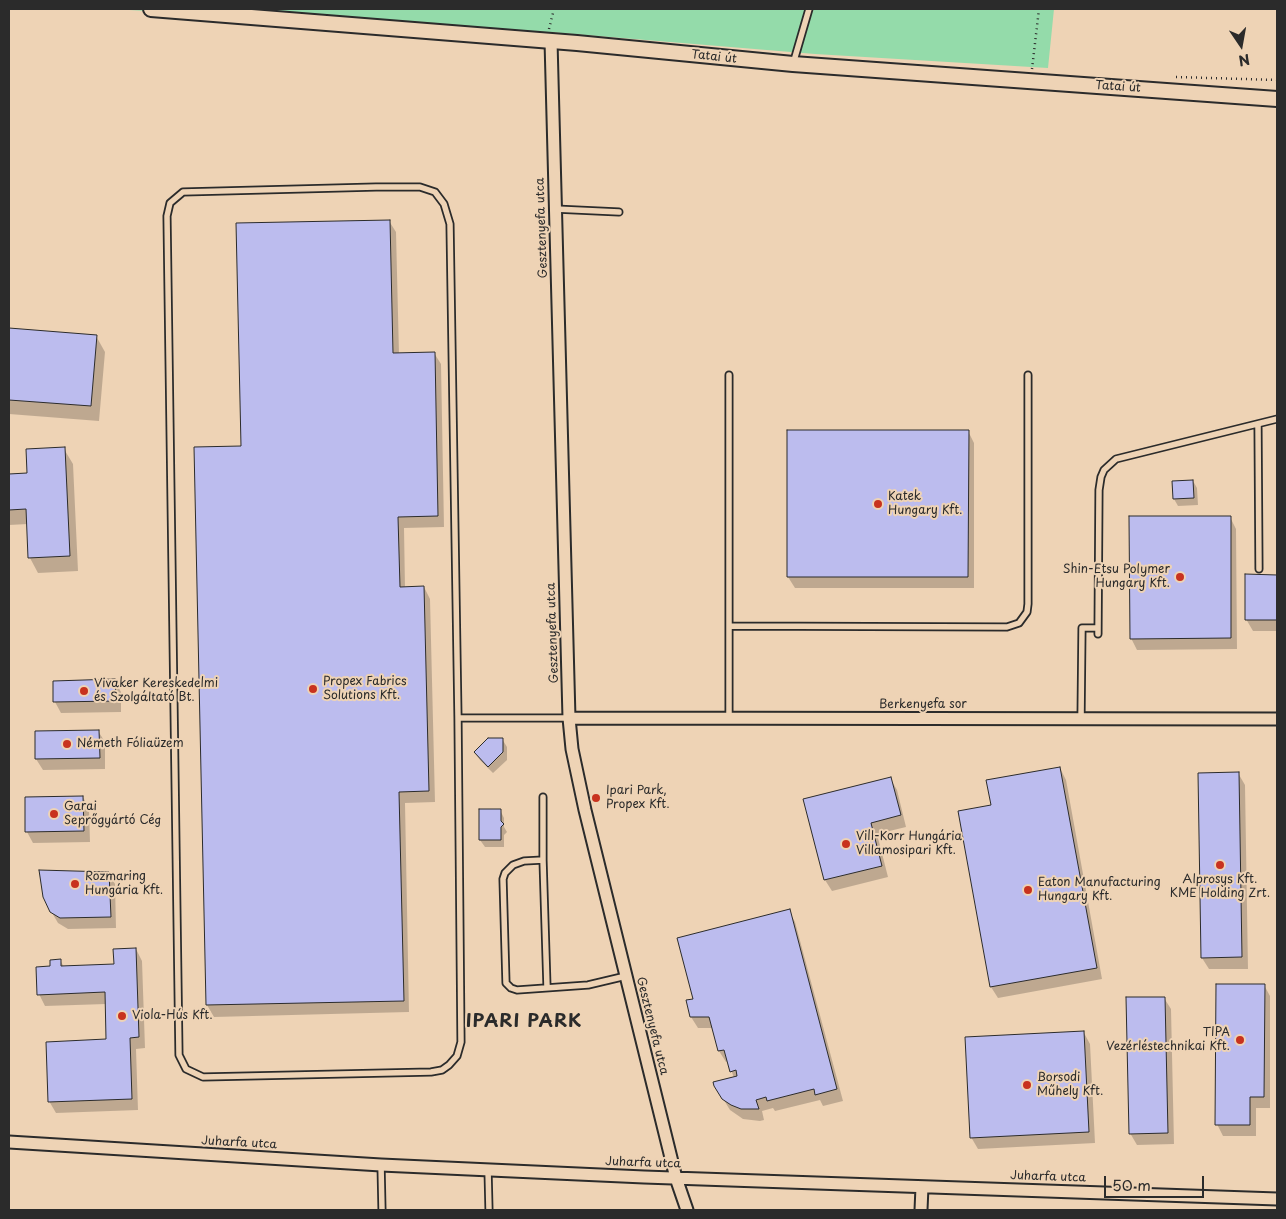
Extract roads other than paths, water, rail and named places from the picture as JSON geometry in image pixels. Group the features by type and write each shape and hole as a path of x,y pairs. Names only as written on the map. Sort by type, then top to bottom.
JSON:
{"street":[{"name":"Tatai út","path":"151,9 551,41 793,64 1277,99"},
{"name":"Gesztenyefa utca","path":"551,41 569,718 572,749 676,1178 687,1210"},
{"name":"Berkenyefa sor","path":"569,718 1277,719"},
{"name":"Juharfa utca","path":"9,1142 488,1170 1277,1199"},
{"path":"921,1210 922,1187"}],"lane":[{"path":"793,64 809,9"},
{"path":"420,187 435,192 444,204 450,224 458,718 461,1042 457,1056 442,1070 431,1072 203,1077 186,1069 179,1055 167,216 170,203 183,192 420,187"},
{"path":"555,209 619,212"},
{"path":"729,375 729,718"},
{"path":"729,626 1007,627 1019,623 1027,612 1028,604 1028,375"},
{"path":"1081,719 1082,628 1098,631 1099,490 1104,470 1116,459 1277,419"},
{"path":"1258,424 1258,569"},
{"path":"458,718 569,718"},
{"path":"543,797 547,986"},
{"path":"543,860 513,865 505,873 503,879 506,983 511,988 517,990 547,986 588,985 626,976"},
{"path":"381,1164 382,1210"},
{"path":"488,1170 489,1210"}],"place":[{"name":"Katek Hungary Kft.","path":"878,504"},
{"name":"Shin-Etsu Polymer Hungary Kft.","path":"1180,577"},
{"name":"Propex Fabrics Solutions Kft.","path":"313,689"},
{"name":"Vivaker Kereskedelmi és Szolgáltató Bt.","path":"84,691"},
{"name":"Németh Fóliaüzem","path":"67,744"},
{"name":"Ipari Park, Propex Kft.","path":"596,798"},
{"name":"Garai Seprőgyártó Cég","path":"54,814"},
{"name":"Vill-Korr Hungária Villamosipari Kft.","path":"846,844"},
{"name":"Alprosys Kft. KME Holding Zrt.","path":"1220,865"},
{"name":"Rozmaring Hungária Kft.","path":"75,884"},
{"name":"Eaton Manufacturing Hungary Kft.","path":"1028,890"},
{"name":"Viola-Hús Kft.","path":"122,1016"},
{"name":"TIPA Vezérléstechnikai Kft.","path":"1240,1040"},
{"name":"Borsodi Műhely Kft.","path":"1027,1085"}],"district":[{"name":"IPARI PARK","path":"524,1022"}]}
